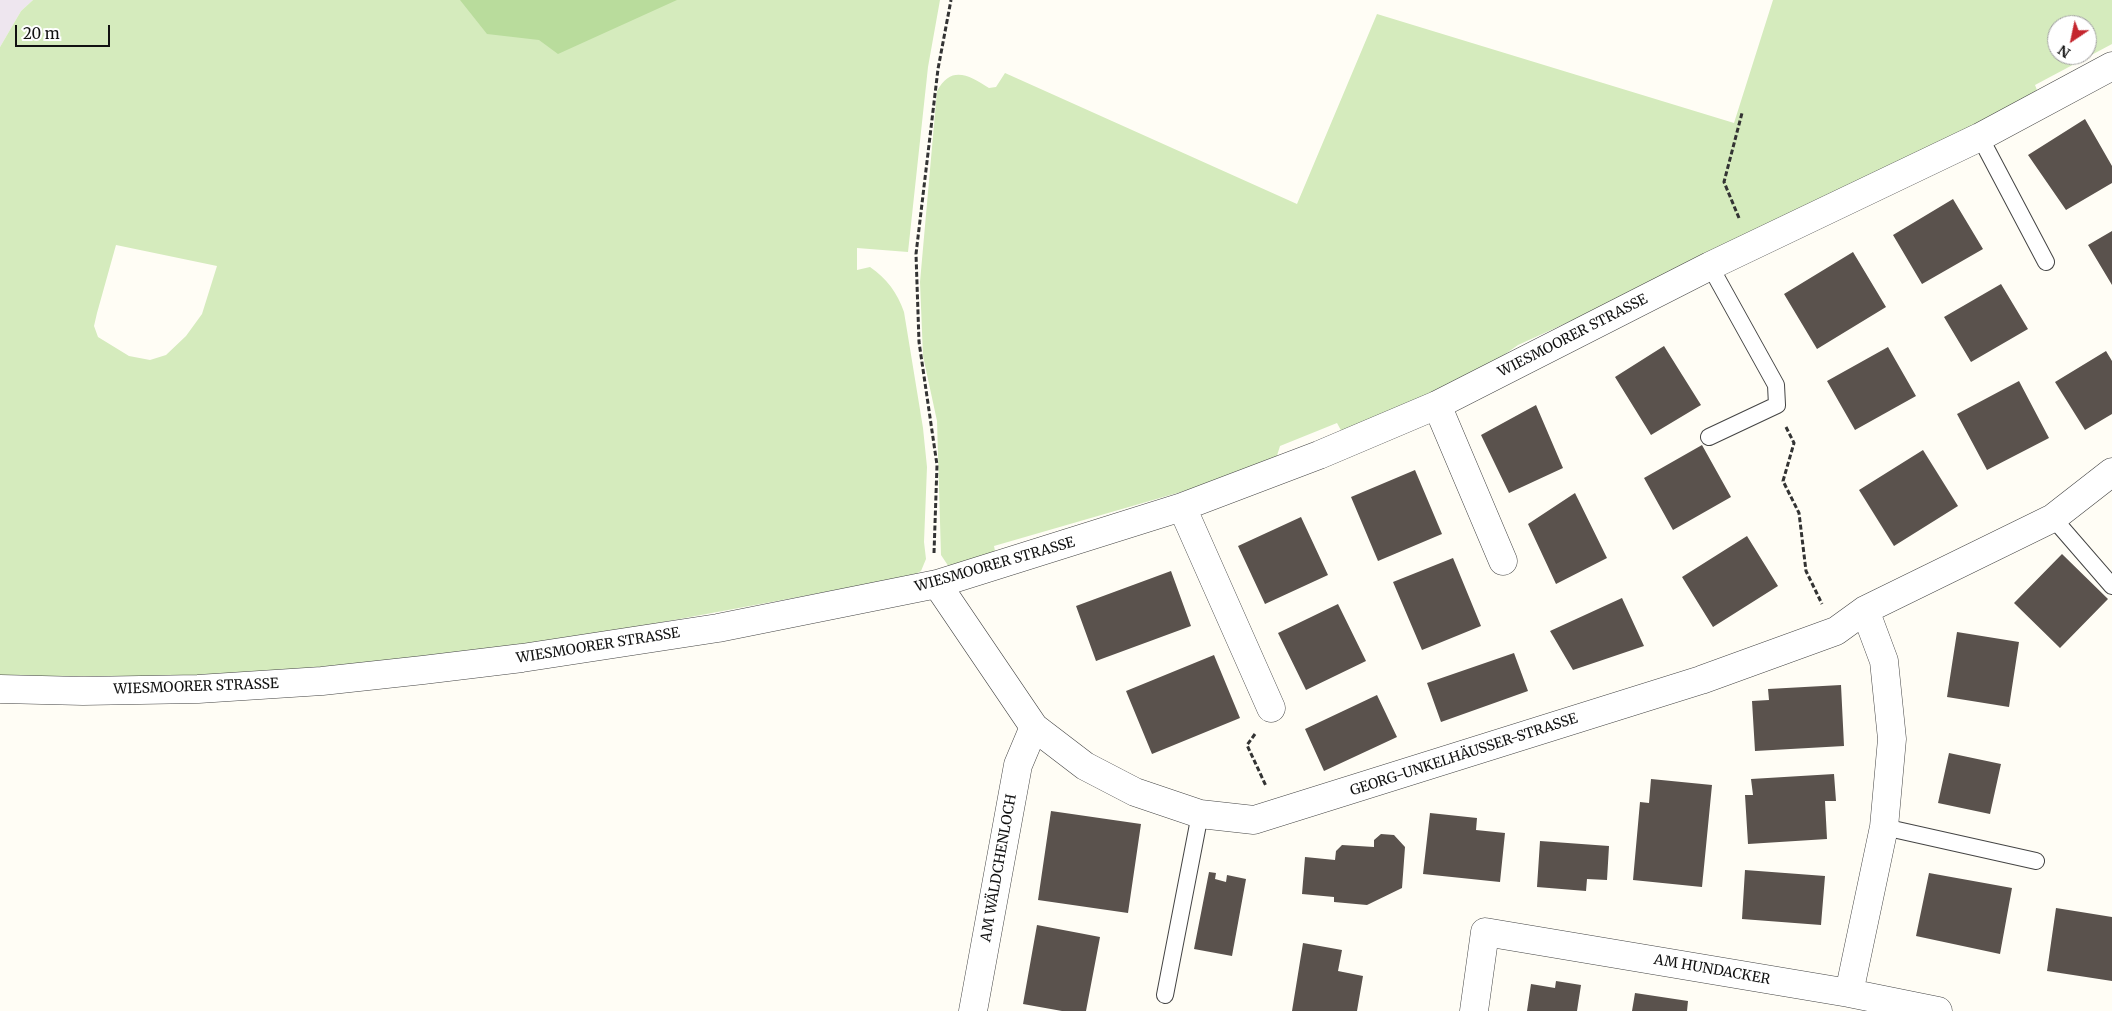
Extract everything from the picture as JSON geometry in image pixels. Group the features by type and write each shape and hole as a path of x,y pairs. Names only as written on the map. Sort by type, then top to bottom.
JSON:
{"street":[{"name":"WIESMOORER STRASSE","path":"0,689 83,691 198,690 322,681 423,670 522,658 718,628 937,584 1182,507 1319,455 1436,405 1710,266 1980,137 2112,66"},
{"path":"1436,405 1503,561"},
{"name":"GEORG-UNKELHÄUSSER-STRASSE","path":"937,584 1034,727 1084,766 1135,792 1200,814 1254,820 1279,814 1701,680 1836,631 1865,610 2053,518 2112,472"},
{"path":"1182,507 1271,708"},
{"path":"1849,994 1884,827 1892,739 1884,661 1865,610"},
{"name":"AM WÄLDCHENLOCH","path":"973,1011 1018,766 1034,727"},
{"name":"AM HUNDACKER","path":"1474,1011 1485,932 1938,1011"}],"lane":[{"path":"1980,137 2046,262"},
{"path":"1709,437 1777,405 1776,385 1710,266"},
{"path":"2053,518 2112,586"},
{"path":"1165,995 1200,814"},
{"path":"1884,827 2036,861"}],"path":[{"path":"937,584 933,544 937,465 919,342 916,254 938,69 951,0"},
{"path":"1742,113 1724,182 1751,246"},
{"path":"1794,443 1783,480 1799,513 1806,571 1836,631"},
{"path":"1271,708 1247,745 1279,814"}],"shaded area":[{"path":"0,0 33,0 21,11 0,47"}],"green space":[{"path":"33,0 940,0 928,67 908,252 857,248 857,270 870,267 881,276 895,292 904,312 923,428 927,467 924,542 926,559 921,571 912,576 490,654 243,676 0,676 0,47 21,11","holes":["116,245 217,266 202,314 186,336 166,355 150,360 129,356 98,337 94,326"]},
{"path":"460,0 677,0 558,54 539,40 487,34"},
{"path":"1773,0 2112,0 2112,44 2097,52 2097,15 2047,15 2047,65 2073,65 2035,85 2037,90 1978,127 1619,299 1518,345 1484,369 1343,434 1337,423 1280,446 1274,465 994,546 996,556 949,567 941,555 937,421 923,356 920,282 937,91 942,83 954,75 961,75 974,79 989,88 996,87 1005,73 1297,204 1377,14 1734,123"}],"building":[{"path":"2085,119 2112,166 2112,183 2066,210 2028,155"},
{"path":"1953,199 1983,249 1922,284 1893,235"},
{"path":"2112,231 2112,285 2088,245"},
{"path":"1853,252 1886,307 1817,349 1784,294"},
{"path":"2001,284 2028,329 1971,362 1944,317"},
{"path":"1664,346 1701,405 1651,435 1615,377"},
{"path":"1888,347 1916,396 1855,430 1827,381"},
{"path":"2106,351 2112,361 2112,414 2085,430 2055,382"},
{"path":"2019,381 2049,438 1987,470 1957,414"},
{"path":"1536,405 1563,468 1509,493 1481,435"},
{"path":"1702,445 1731,497 1673,530 1644,478"},
{"path":"1923,450 1958,506 1894,546 1859,490"},
{"path":"1415,470 1442,534 1378,561 1351,497"},
{"path":"1575,493 1607,558 1556,584 1528,524"},
{"path":"1301,517 1328,575 1265,604 1238,546"},
{"path":"1747,536 1778,586 1713,627 1682,577"},
{"path":"2062,554 2108,599 2060,648 2014,603"},
{"path":"1453,558 1481,626 1422,650 1393,582"},
{"path":"1171,571 1191,626 1096,661 1076,606"},
{"path":"1622,598 1644,646 1573,670 1550,631"},
{"path":"1338,604 1366,661 1306,690 1278,633"},
{"path":"1957,632 2019,642 2009,707 1947,697"},
{"path":"1514,653 1528,691 1441,722 1427,683"},
{"path":"1214,655 1240,718 1152,754 1126,691"},
{"path":"1841,685 1844,746 1755,751 1752,701 1769,700 1768,689"},
{"path":"1377,695 1397,737 1324,771 1305,729"},
{"path":"1949,753 2001,764 1990,814 1938,803"},
{"path":"1834,774 1836,801 1825,801 1827,839 1748,844 1745,795 1753,795 1751,779"},
{"path":"1651,779 1712,785 1702,887 1633,880 1640,802 1649,803"},
{"path":"1051,811 1141,824 1128,913 1038,900"},
{"path":"1430,813 1477,818 1476,830 1505,833 1500,882 1423,874"},
{"path":"1381,834 1394,835 1405,847 1402,888 1367,905 1334,902 1334,897 1302,894 1305,857 1335,860 1336,851 1342,845 1374,847 1374,840"},
{"path":"1540,841 1609,846 1607,880 1587,879 1586,891 1537,887"},
{"path":"1745,870 1825,876 1821,925 1742,919"},
{"path":"1209,872 1216,873 1215,879 1226,882 1227,875 1246,879 1232,956 1194,949"},
{"path":"1929,873 2012,888 2000,954 1916,936"},
{"path":"2056,908 2112,917 2112,981 2047,971"},
{"path":"1037,925 1100,937 1086,1011 1062,1011 1023,1004"},
{"path":"1303,943 1342,950 1338,971 1363,976 1357,1011 1292,1011"},
{"path":"1556,981 1581,985 1577,1011 1527,1011 1531,984 1555,988"},
{"path":"1635,993 1688,1001 1687,1011 1632,1011"}]}
